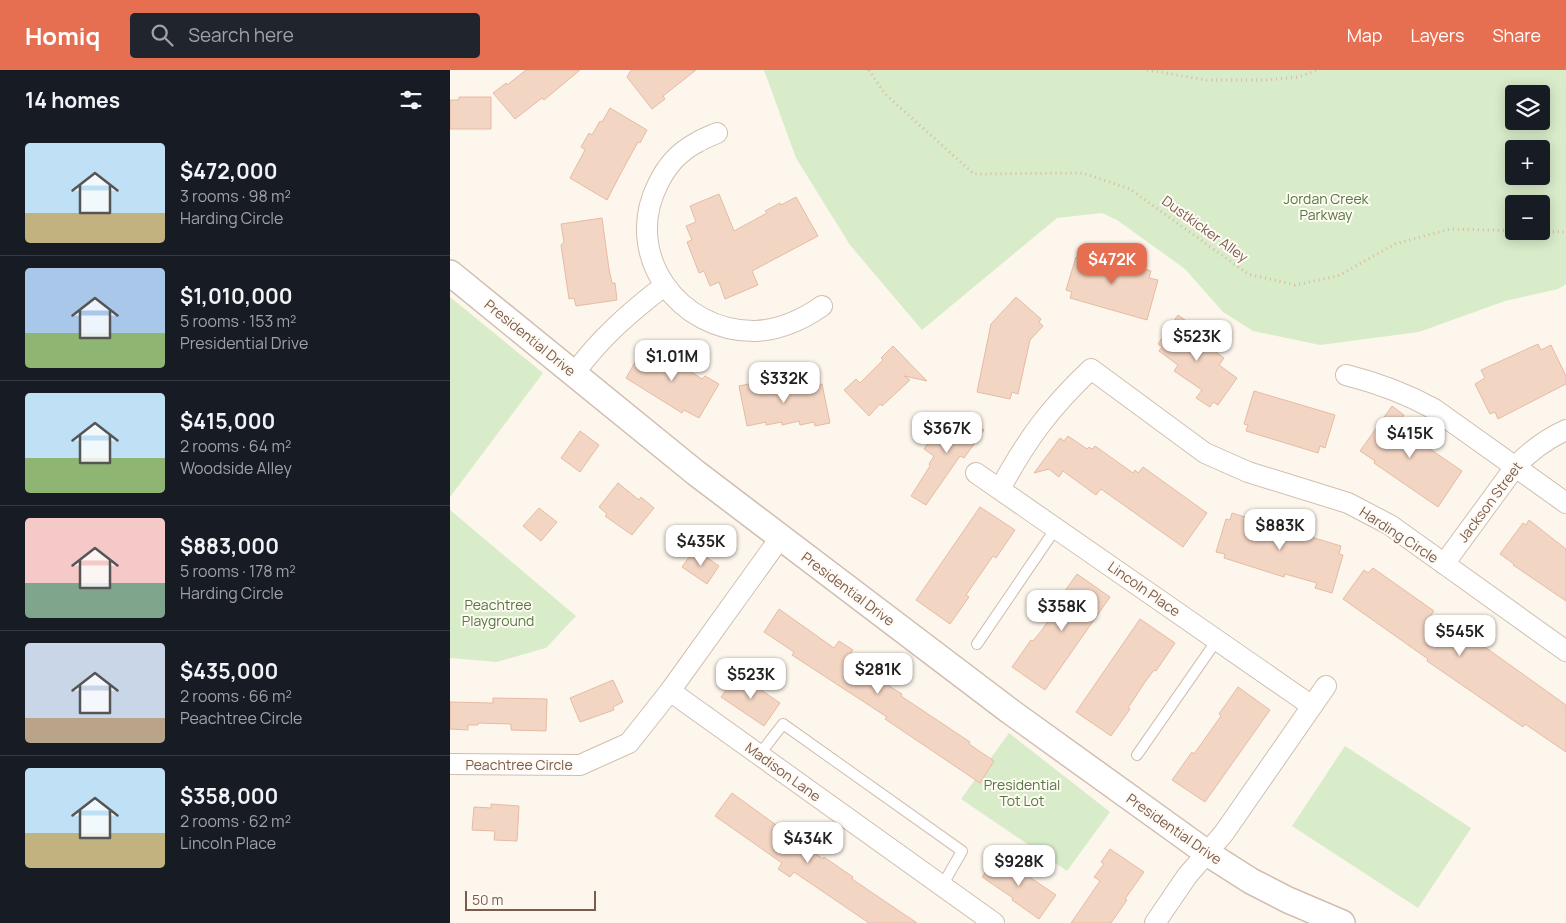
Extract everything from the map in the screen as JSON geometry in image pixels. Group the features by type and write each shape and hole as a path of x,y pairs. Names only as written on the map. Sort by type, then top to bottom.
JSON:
{"street":[{"path":"716,133 695,143 675,158 662,175 653,193 648,213 647,234 650,255 664,286 677,300 695,314 715,324 737,330 756,331 774,329 793,323 822,306"},
{"name":"Presidential Drive","path":"450,273 780,538 1010,712 1207,853 1251,881 1288,900 1342,923"},
{"path":"574,374 606,335 634,309 664,286"},
{"name":"Harding Circle","path":"1000,489 1018,455 1039,424 1064,395 1091,369 1204,453 1248,472 1348,502 1372,514 1566,651"},
{"path":"1346,375 1379,384 1411,397 1448,419 1566,503"},
{"name":"Jackson Street","path":"1444,564 1515,467 1529,452 1548,438 1566,430"},
{"name":"Lincoln Place","path":"976,473 1312,706"},
{"name":"Peachtree Circle","path":"450,764 580,765 630,742 670,691 780,538"},
{"path":"1155,923 1187,876 1224,833 1326,686"},
{"name":"Madison Lane","path":"670,691 994,923"}],"lane":[{"path":"977,644 1056,528"},
{"path":"1137,755 1217,640"},
{"path":"759,755 783,724 962,851 942,886"}],"path":[{"name":"Dustkicker Alley","path":"869,70 885,94 974,174 1083,173 1130,189 1248,274 1295,285 1338,276 1395,244 1450,230 1566,232"},
{"path":"1147,70 1207,80 1267,80 1298,77 1318,70"},
{"path":"1152,71 1163,70"}],"green space":[{"name":"Jordan Creek Parkway","path":"764,70 1566,70 1566,284 1558,289 1505,301 1419,332 1320,345 1253,331 1223,312 1185,269 1117,220 1102,213 1057,218 922,330 850,245 796,158"},
{"path":"450,297 543,373 450,497"},
{"name":"Peachtree Playground","path":"450,510 576,616 546,648 497,662 450,658"},
{"name":"Presidential Tot Lot","path":"1009,733 1110,812 1067,871 961,799"},
{"path":"1345,746 1471,828 1418,908 1292,826"}],"building":[{"path":"526,70 580,70 544,100 542,98 515,119 493,93"},
{"path":"631,70 696,70 663,96 665,99 652,109 627,77"},
{"path":"459,97 491,97 491,129 450,129 450,100 459,100"},
{"path":"610,108 647,130 640,143 638,142 607,200 570,178 585,150 581,147 589,133 592,135"},
{"path":"719,194 734,231 767,213 765,211 796,197 818,236 752,271 758,285 725,299 719,282 710,286 704,271 699,273 687,242 692,240 686,226 696,222 690,206"},
{"path":"602,218 609,269 612,283 615,283 617,300 576,306 574,298 569,299 561,245 564,242 561,224"},
{"path":"1082,250 1151,271 1149,278 1158,280 1147,320 1070,298 1072,292 1066,290 1076,257 1079,258"},
{"path":"1016,297 1041,319 1039,322 1043,326 1030,340 1018,394 1012,392 1010,399 977,392 991,324"},
{"path":"1178,315 1196,328 1192,335 1224,358 1219,365 1237,378 1218,405 1213,402 1210,407 1196,398 1202,390 1174,371 1178,365 1159,351 1162,347 1158,344"},
{"path":"646,343 702,379 705,376 719,384 699,418 684,410 682,413 626,378"},
{"path":"1538,344 1541,350 1551,345 1566,376 1566,384 1498,419 1495,412 1490,414 1475,384 1485,378 1481,370"},
{"path":"893,346 927,381 904,376 910,380 882,406 880,404 869,416 844,390 856,379 860,383 883,360 881,358"},
{"path":"758,382 758,386 791,382 792,386 807,383 808,387 822,384 830,423 815,426 814,422 800,425 799,421 782,425 782,422 766,425 766,422 747,426 739,386"},
{"path":"1254,391 1335,415 1325,448 1320,446 1318,453 1246,431 1248,425 1244,424"},
{"path":"1392,406 1404,415 1398,422 1412,433 1411,436 1462,471 1438,507 1374,463 1375,461 1360,451"},
{"path":"958,412 984,430 964,458 960,456 926,505 911,496 930,466 929,464 934,456 924,449 938,430 943,433"},
{"path":"580,431 599,445 580,472 561,458"},
{"path":"1068,436 1087,449 1089,447 1092,449 1095,446 1133,473 1135,470 1138,473 1143,467 1207,513 1183,547 1101,489 1096,495 1063,471 1059,477 1049,469 1034,473 1060,438 1064,441"},
{"path":"618,483 639,500 641,497 654,508 632,535 605,516 607,514 599,507"},
{"path":"980,507 1015,530 996,558 993,556 966,595 969,597 950,624 916,600"},
{"path":"539,508 557,522 541,541 523,526"},
{"path":"1232,513 1341,546 1339,554 1343,555 1332,593 1315,588 1317,583 1285,574 1284,577 1224,558 1225,554 1216,552 1226,519 1230,520"},
{"path":"1529,520 1566,549 1566,601 1500,554 1523,523 1526,525"},
{"path":"695,549 719,566 707,584 682,567"},
{"path":"1373,568 1434,611 1429,618 1453,633 1457,627 1566,705 1566,752 1525,724 1523,727 1427,661 1428,659 1343,599 1364,570 1368,573"},
{"path":"1077,574 1110,597 1045,690 1012,667 1031,640 1033,641 1042,630 1060,604 1057,602"},
{"path":"779,609 834,648 839,641 853,650 848,657 878,676 882,670 894,678 889,686 902,694 901,696 970,742 969,744 994,761 980,783 885,719 887,717 792,655 794,652 764,632"},
{"path":"1140,619 1175,643 1156,671 1154,670 1145,682 1128,708 1130,709 1111,736 1076,712"},
{"path":"738,674 780,703 764,726 721,697"},
{"path":"613,680 623,702 613,707 614,710 580,722 570,698"},
{"path":"1238,687 1270,710 1205,802 1172,780 1192,752 1194,754 1221,716 1219,714"},
{"path":"493,698 547,699 546,731 511,730 511,724 478,723 478,725 468,725 468,730 450,729 450,702 493,703"},
{"path":"732,793 823,859 824,857 853,877 852,879 917,923 869,923 794,872 790,877 778,869 782,863 715,816"},
{"path":"491,804 519,806 517,841 494,840 495,831 472,830 474,807 491,808"},
{"path":"1110,849 1144,872 1111,923 1071,923 1100,881 1094,877 1104,864 1101,862"},
{"path":"997,855 1056,895 1039,919 982,877"}]}
